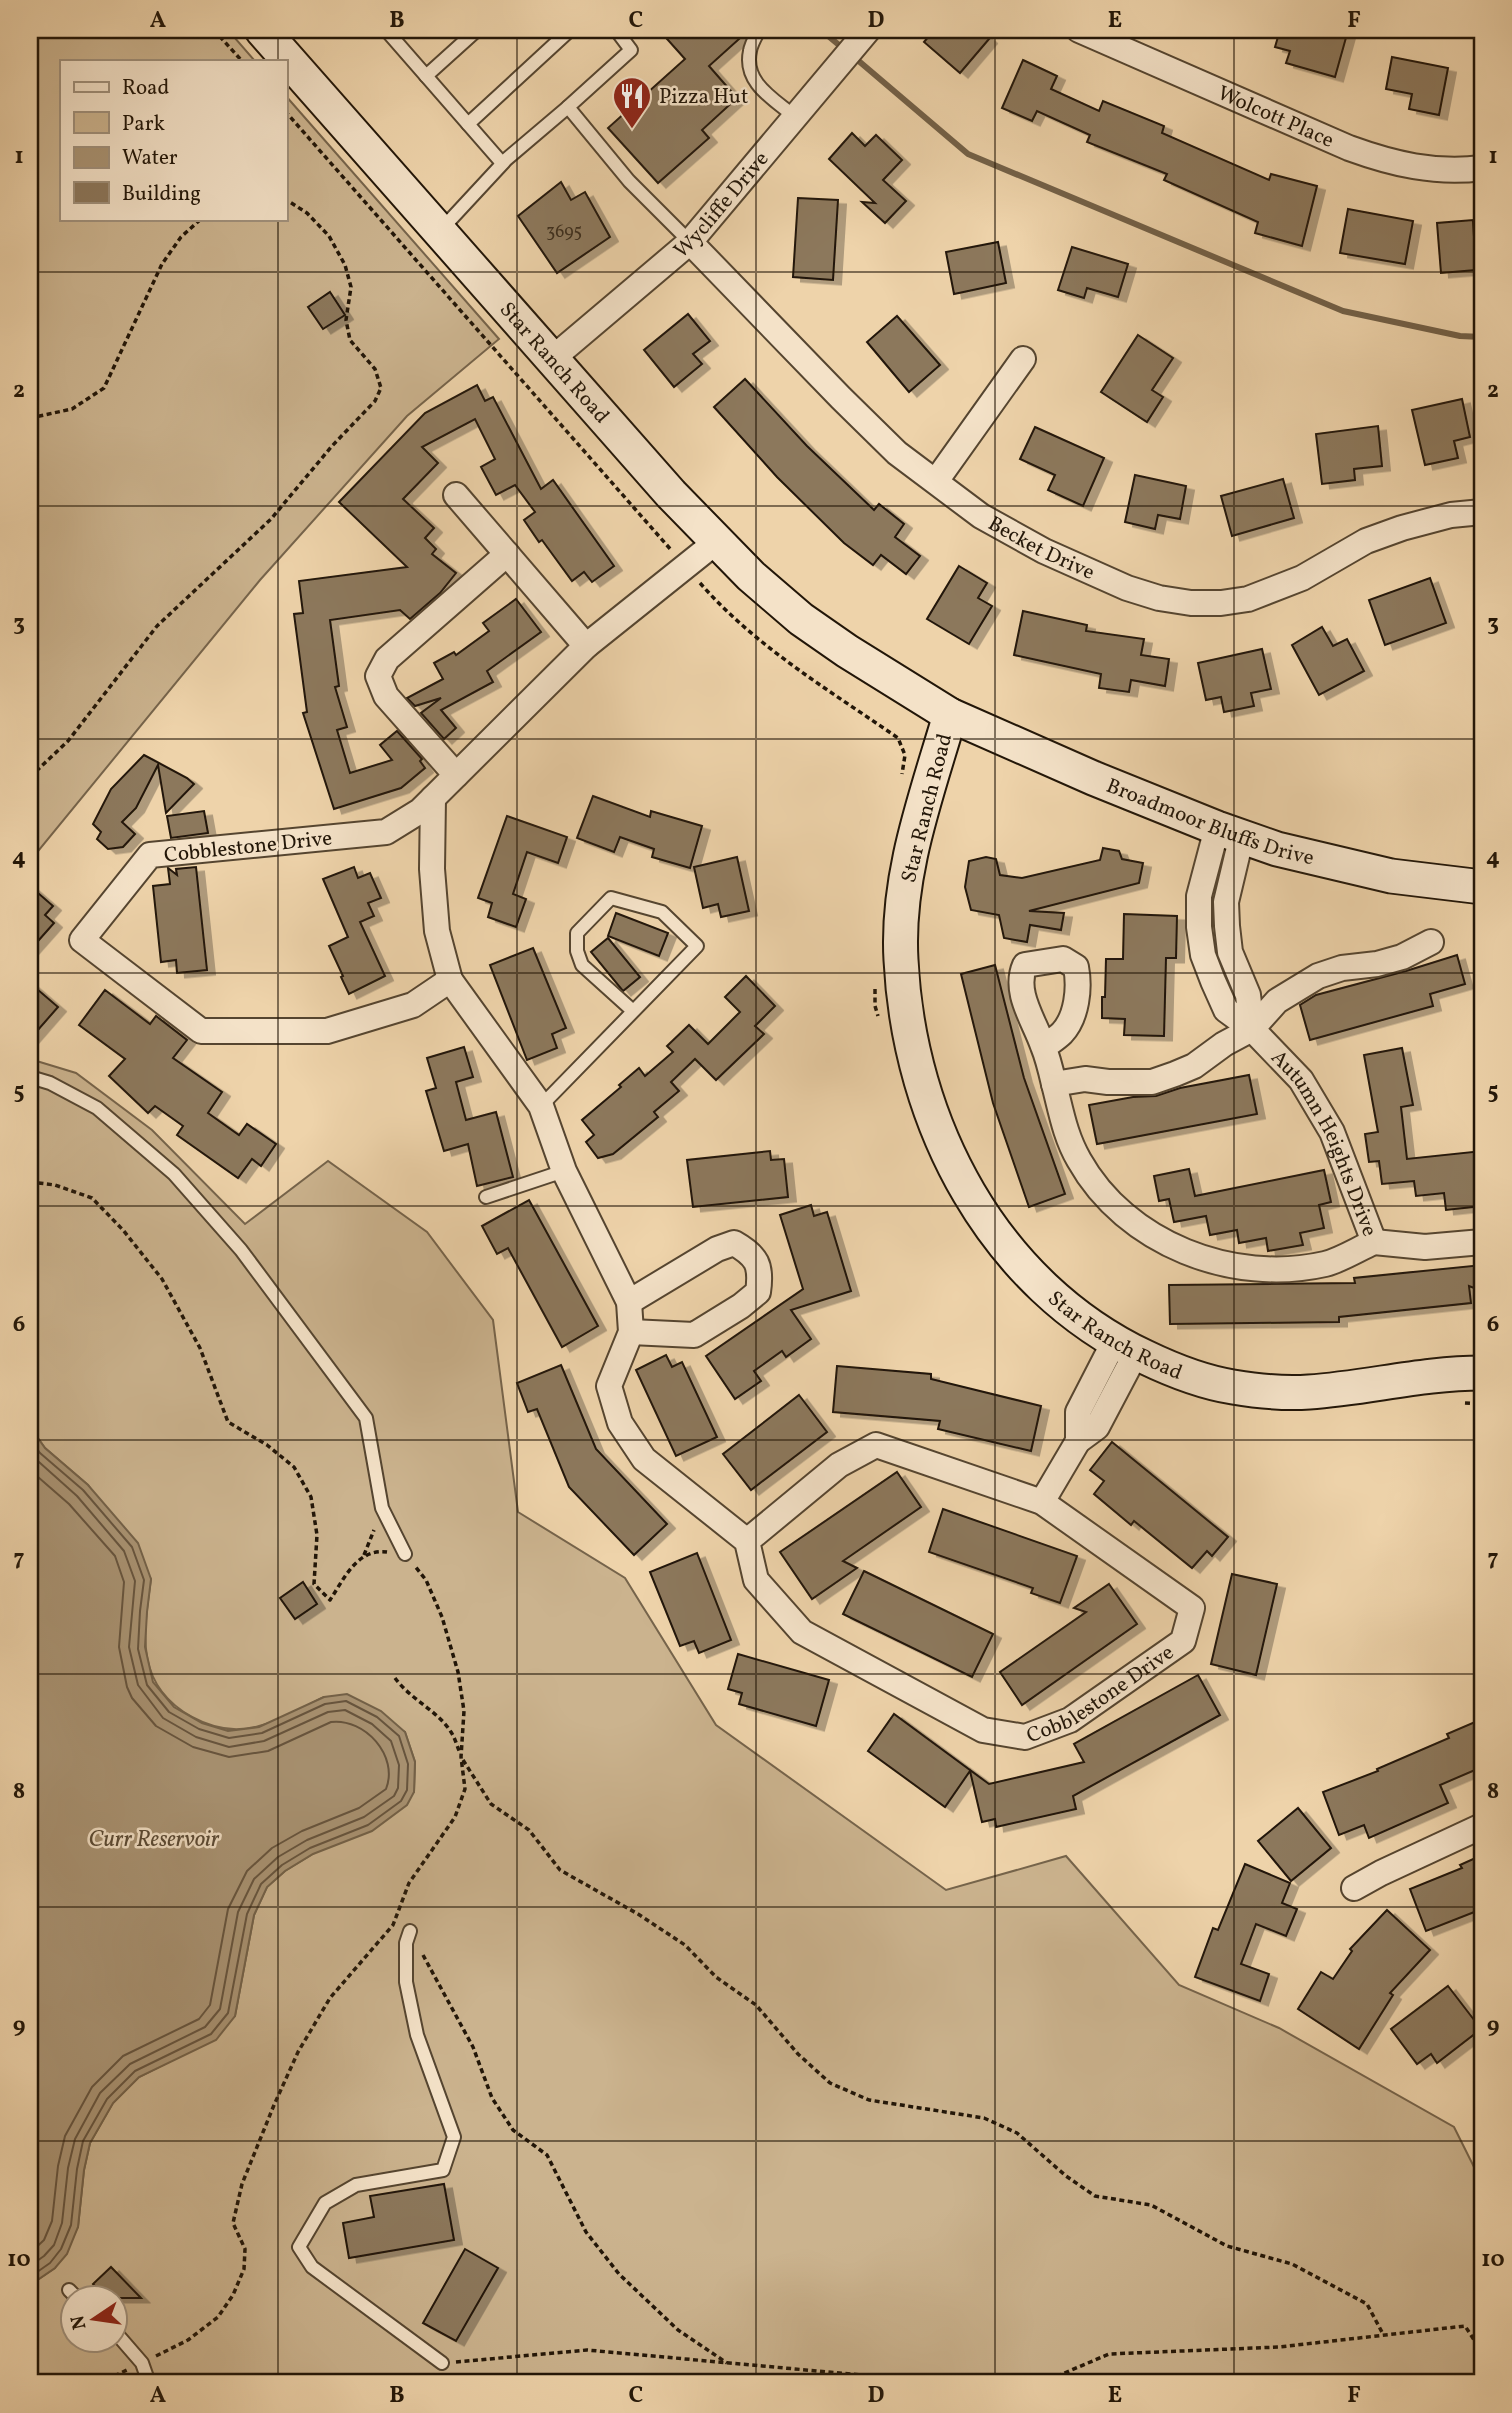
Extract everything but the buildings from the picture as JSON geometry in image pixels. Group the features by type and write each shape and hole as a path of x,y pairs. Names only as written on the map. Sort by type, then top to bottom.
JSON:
{"street":[{"name":"Star Ranch Road","path":"262,30 716,542 801,619 950,715 908,862 900,958 906,1012 929,1108 949,1155 970,1197 1028,1274 1055,1300 1125,1348 1190,1377 1232,1387 1306,1392 1444,1373 1482,1373"},
{"name":"Wycliffe Drive","path":"552,358 690,242 868,30"},
{"name":"Wolcott Place","path":"1079,30 1115,38 1383,160 1410,167 1441,170 1482,168"},
{"name":"Becket Drive","path":"690,242 897,453 981,516 1044,551 1127,588 1159,598 1191,603 1221,603 1248,598 1302,578 1366,541 1451,515 1482,512"},
{"path":"936,481 1023,359"},
{"path":"456,495 586,646"},
{"name":"Cobblestone Drive","path":"450,981 413,1005 327,1031 201,1031 82,940 149,855 386,832 420,811 586,646 716,542"},
{"path":"456,775 386,696 379,676 387,659 507,554"},
{"name":"Broadmoor Bluffs Drive","path":"950,715 1094,778 1278,849 1391,877 1482,887"},
{"path":"433,798 432,869 438,931 450,981 541,1107 564,1171 629,1302 631,1332 609,1386 620,1423 644,1459 747,1541"},
{"name":"Autumn Heights Drive","path":"1230,832 1227,926 1230,952 1248,995 1252,1028 1301,1080 1332,1132 1374,1242 1425,1247 1482,1242"},
{"path":"1054,1084 1085,1079 1120,1083 1152,1082 1194,1066 1252,1028 1277,1001 1318,976 1342,968 1377,964 1431,942"},
{"path":"1044,1047 1065,1132 1080,1162 1099,1189 1147,1233 1204,1259 1232,1266 1292,1269 1327,1264 1374,1242"},
{"path":"629,1302 717,1249 734,1243 751,1253 761,1273 758,1292 741,1306 694,1335 631,1332"},
{"path":"1042,1502 1078,1441 1097,1427 1125,1348"},
{"name":"Cobblestone Drive","path":"876,1445 1042,1502 1192,1608 1183,1641 1070,1720 1025,1737 983,1730 802,1632 756,1580 747,1541 838,1465 876,1445"},
{"path":"1354,1888 1482,1826"}],"lane":[{"path":"386,30 504,162"},
{"path":"426,76 477,30"},
{"path":"468,124 570,30"},
{"path":"440,231 504,162 632,50 616,30"},
{"path":"759,30 750,49 753,82 796,117"},
{"path":"568,107 629,181 690,242"},
{"path":"541,1107 633,1012 696,946 662,912 611,898 577,933 577,951 582,965 633,1012"},
{"path":"30,1077 50,1083 97,1108 174,1174 241,1250 366,1418 382,1508 405,1554"},
{"path":"486,1197 564,1171"},
{"path":"410,1931 406,1943 406,1982 417,2035 454,2137 443,2170 356,2185 325,2203 299,2247 312,2267 442,2363"},
{"path":"130,2349 142,2363 149,2383"}],"path":[{"path":"214,30 241,60"},
{"path":"287,113 720,606 766,646 898,738 905,755 900,782"},
{"path":"30,778 68,741 157,626 271,519 332,446 375,401 381,388 375,369 350,340 346,320 351,287 345,265 329,236 307,213 287,200"},
{"path":"30,418 72,409 104,388 162,264 181,237 200,220"},
{"path":"875,982 875,1006 880,1019"},
{"path":"30,1182 55,1185 92,1198 162,1279 200,1348 228,1422 267,1445 294,1467 310,1497 317,1535 314,1584 330,1600 356,1562 365,1555 378,1550 405,1554 426,1580 442,1617 455,1661 464,1711 461,1756 465,1789 455,1817 409,1883 393,1925 330,1998 298,2052 242,2184 233,2223 245,2249 244,2269 233,2294 218,2317 188,2340 99,2383"},
{"path":"1454,1402 1482,1404"},
{"path":"395,1678 405,1693 438,1716 452,1733 461,1756 491,1804 528,1829 560,1870 638,1914 685,1945 716,1977 756,2005 798,2054 830,2083 869,2100 984,2118 1017,2133 1066,2176 1095,2196 1151,2206 1227,2246 1292,2264 1367,2304 1383,2334"},
{"path":"399,1909 473,2047 492,2098 513,2130 547,2155 586,2232 619,2274 678,2330 727,2362"},
{"path":"1041,2383 1109,2354 1279,2347 1465,2326 1482,2352"},
{"path":"415,2383 442,2363 587,2350 949,2383"}],"green space":[{"path":"42,30 228,30 254,60 60,60 60,220 287,220 287,97 499,339 407,416 260,580 30,861 30,41"},
{"path":"30,1059 76,1073 152,1130 245,1224 328,1161 427,1232 493,1320 518,1512 625,1578 716,1725 946,1890 1066,1856 1179,1985 1279,2028 1454,2127 1482,2183 1482,2383 30,2383 30,2285 55,2268 78,2227 84,2170 90,2143 113,2103 139,2077 165,2064 235,2016 254,1915 267,1887 285,1871 414,1792 415,1762 405,1732 324,1697 276,1720 242,1729 225,1729 208,1724 174,1704 160,1690 147,1657 145,1639 151,1579 88,1485 45,1448 30,1427"}],"water":[{"name":"Curr Reservoir","path":"30,1427 45,1448 88,1485 138,1543 151,1579 145,1647 153,1682 174,1707 202,1723 228,1731 259,1727 324,1697 347,1694 381,1711 405,1732 415,1762 414,1792 407,1805 372,1831 313,1854 285,1871 267,1887 254,1915 235,2016 216,2040 139,2077 113,2103 90,2143 84,2170 78,2227 67,2254 55,2268 30,2285"}],"waterway":[{"path":"821,30 845,50"},
{"path":"854,57 968,154 1343,311 1460,336 1482,337"}],"place":[{"name":"Pizza Hut","path":"632,130"}]}
